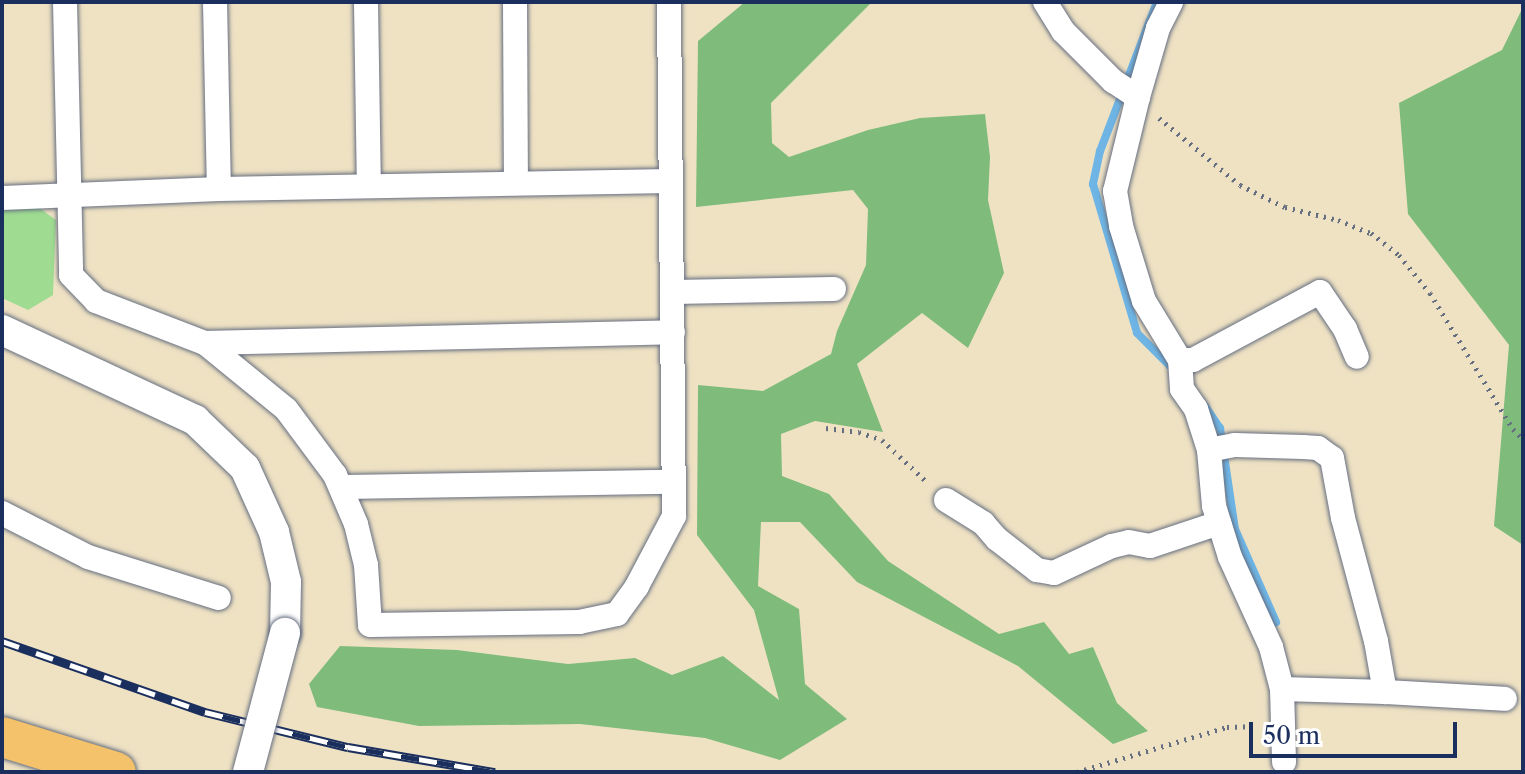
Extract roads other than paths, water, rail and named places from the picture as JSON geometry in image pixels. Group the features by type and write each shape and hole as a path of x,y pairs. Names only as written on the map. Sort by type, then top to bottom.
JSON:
{"highway":[{"path":"2,737 116,772"}],"street":[{"path":"65,2 71,275 96,301 205,343 286,409 341,487 366,565 370,625 579,622 617,614 637,586 674,516 669,2"},
{"path":"215,2 219,189"},
{"path":"366,2 369,185"},
{"path":"515,2 516,182"},
{"path":"1045,2 1063,31 1113,81 1138,97"},
{"path":"1171,2 1158,28 1115,191 1121,226 1144,301 1180,360 1182,389 1196,409 1209,450 1214,506 1230,557 1271,647 1282,689 1284,762"},
{"path":"2,198 369,185 671,181"},
{"path":"672,292 834,289"},
{"path":"1180,360 1193,360 1320,292 1345,329 1357,357"},
{"path":"2,330 195,420 245,468 274,532 286,582 285,633 248,772"},
{"path":"205,343 673,332"},
{"path":"1209,450 1235,445 1318,448 1332,458 1343,518 1376,641 1385,692"},
{"path":"341,487 674,482"},
{"path":"946,500 983,523 997,539 1037,570 1054,573 1112,546 1129,542 1150,546 1219,523"},
{"path":"2,513 88,557 219,598"},
{"path":"1282,689 1505,699"}],"waterway":[{"path":"1157,2 1100,151 1093,184 1137,333 1175,371"},
{"path":"1205,406 1220,428 1235,529 1276,622"}],"railway":[{"path":"2,641 205,712 348,747 495,772"}]}
